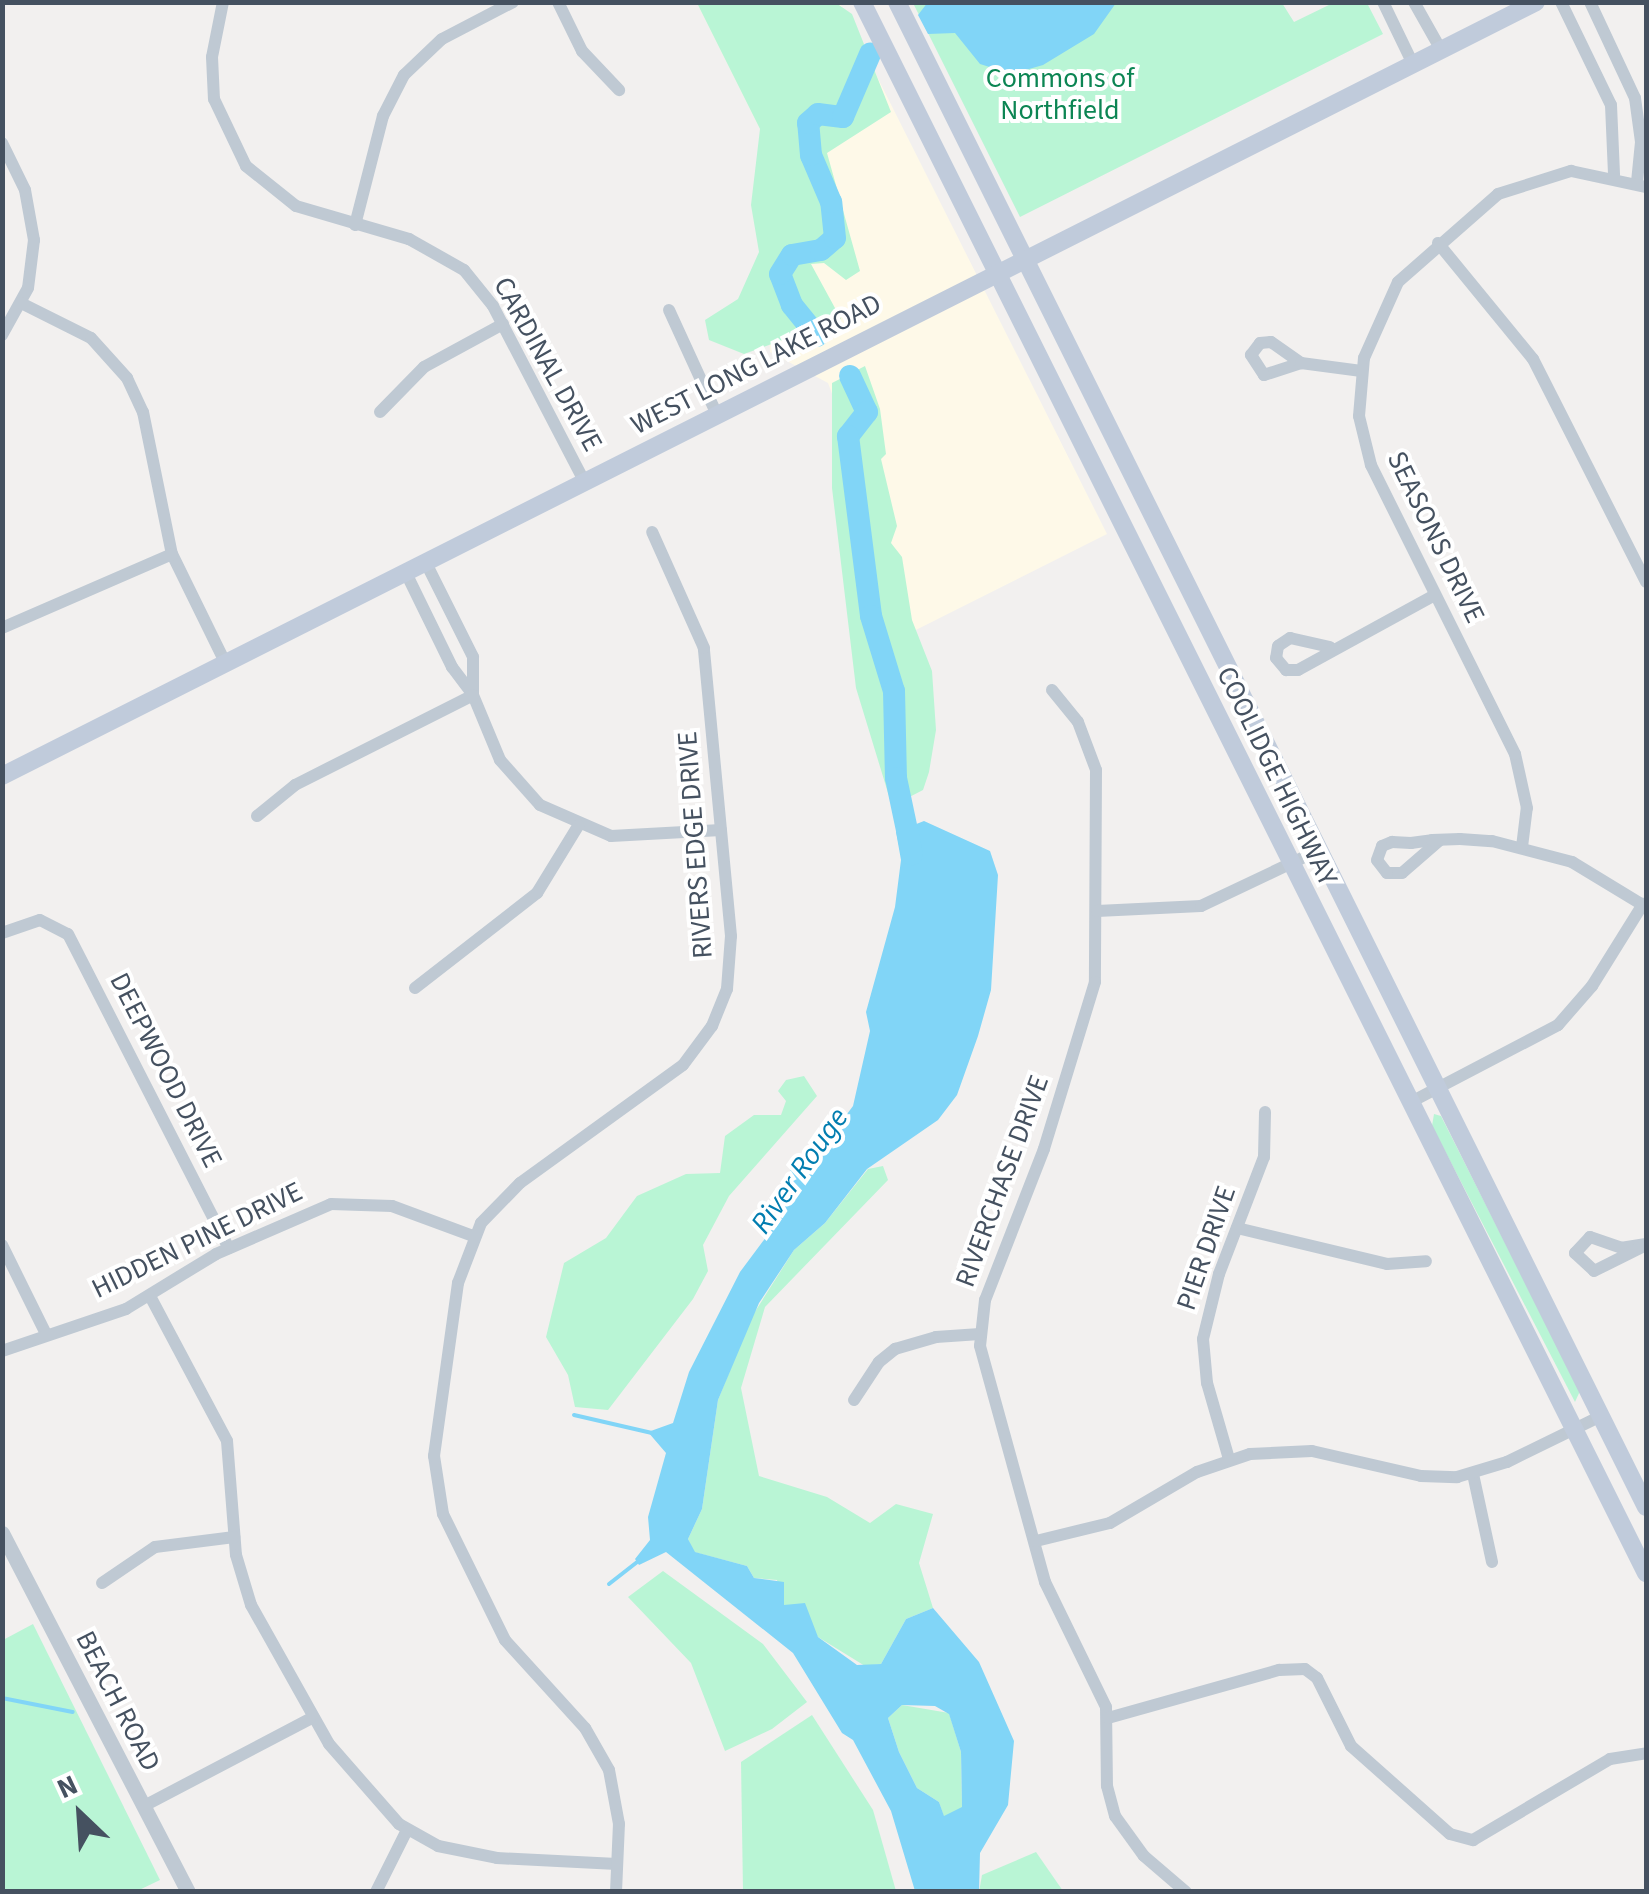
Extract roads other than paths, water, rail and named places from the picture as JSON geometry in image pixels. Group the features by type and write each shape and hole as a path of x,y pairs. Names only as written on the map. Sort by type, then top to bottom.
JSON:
{"main road":[{"name":"COOLIDGE HIGHWAY","path":"862,2 994,275 1646,1573"},
{"name":"COOLIDGE HIGHWAY","path":"897,2 923,63 1646,1507"},
{"name":"WEST LONG LAKE ROAD","path":"2,776 1536,2"},
{"path":"892,66 906,74 923,63"},
{"path":"910,106 927,94 942,101"},
{"path":"1059,403 1078,413 1096,408"},
{"path":"1080,446 1100,439 1114,446"}],"street":[{"name":"CARDINAL DRIVE","path":"223,2 211,74 220,121 236,153 282,198 356,225 410,239 451,260 485,293 585,483"},
{"path":"356,225 383,116 404,75 442,39 513,2"},
{"path":"558,2 582,51 619,90"},
{"path":"1382,2 1413,64"},
{"path":"1414,2 1441,50"},
{"path":"1561,2 1611,105 1614,175"},
{"path":"1590,2 1635,98 1642,184"},
{"path":"2,143 34,223 31,273 21,303 2,335"},
{"name":"SEASONS DRIVE","path":"1522,847 1527,819 1522,772 1371,465 1359,416 1361,372 1387,298 1438,243 1512,186 1556,173 1614,175 1642,184"},
{"path":"1438,243 1533,360 1646,582"},
{"path":"21,303 91,338 127,378 143,412 172,554 226,664"},
{"path":"669,310 716,415"},
{"path":"380,412 424,366 503,324"},
{"path":"1301,362 1361,372"},
{"name":"RIVERS EDGE DRIVE","path":"616,1892 618,1813 609,1770 585,1728 505,1640 438,1497 435,1444 458,1283 474,1236 506,1194 668,1076 712,1026 729,978 721,830 704,648 652,532"},
{"path":"2,628 172,554"},
{"path":"426,564 472,657 473,695"},
{"path":"406,573 452,667 473,695 510,775 540,805 578,826 630,837 721,830"},
{"path":"1330,648 1435,595"},
{"name":"RIVERCHASE DRIVE","path":"1052,690 1078,722 1096,770 1097,911 1090,1006 990,1285 980,1334 987,1388 1020,1475 1046,1582 1108,1718 1107,1786 1115,1816 1144,1856 1186,1892"},
{"path":"256,816 295,785 473,695"},
{"path":"415,988 537,893 578,826"},
{"path":"1409,1103 1558,1025 1592,986 1645,906 1591,870 1522,847 1440,840 1386,843 1376,860 1386,873 1402,873 1440,840"},
{"path":"1097,911 1187,909 1316,851"},
{"name":"DEEPWOOD DRIVE","path":"2,933 28,922 50,922 73,942 229,1248"},
{"name":"PIER DRIVE","path":"1229,1459 1202,1352 1209,1304 1264,1157 1266,1112"},
{"name":"HIDDEN PINE DRIVE","path":"2,1351 46,1332 114,1314 229,1248 302,1212 348,1202 392,1206 474,1236"},
{"path":"1237,1228 1387,1264 1426,1261"},
{"path":"1590,1238 1622,1248 1646,1245 1594,1271 1579,1264 1575,1253 1590,1238"},
{"path":"2,1244 46,1332"},
{"path":"150,1296 227,1441 234,1537 251,1606 310,1719 407,1830 468,1855 618,1864"},
{"path":"854,1400 879,1362 895,1349 936,1336 980,1334"},
{"path":"1036,1541 1110,1522 1229,1459 1312,1451 1421,1476 1473,1474 1600,1416"},
{"path":"1473,1474 1492,1562"},
{"name":"BEACH ROAD","path":"2,1533 188,1892"},
{"path":"102,1583 154,1547 234,1537"},
{"path":"1108,1718 1278,1670 1305,1669 1318,1678 1351,1746 1450,1834 1473,1840 1610,1759 1646,1753"},
{"path":"144,1806 310,1719"},
{"path":"376,1892 407,1830"}],"water":[{"path":"928,2 1116,3 1094,34 1043,65 1012,74 980,64 955,33 928,34 918,15"},
{"path":"924,821 990,851 998,875 991,990 978,1036 957,1095 938,1120 867,1169 825,1223 794,1250 759,1303 718,1400 702,1509 688,1539 695,1552 747,1566 754,1578 784,1582 784,1605 805,1603 818,1637 857,1665 881,1664 906,1619 933,1608 979,1662 1014,1741 1008,1805 980,1853 979,1891 915,1891 891,1811 853,1740 842,1733 793,1653 666,1552 639,1565 635,1559 650,1540 648,1517 666,1453 648,1432 673,1423 689,1372 740,1272 781,1217 776,1193 792,1168 815,1157 853,1106 870,1031 866,1012 895,907 901,860 896,832","holes":["902,1705 935,1706 949,1714 961,1752 962,1807 944,1816 939,1802 917,1788 888,1718"]}],"waterway":[{"name":"River Rouge","path":"817,336 792,305 780,274 792,255 821,250 835,238 831,202 811,155 808,123 818,114 843,117 870,54"},
{"name":"River Rouge","path":"850,376 867,412 848,436 871,616 894,691 896,778 912,854"},
{"path":"574,1415 652,1433"},
{"path":"609,1584 640,1560"},
{"path":"2,1698 73,1712"}],"park label":[{"name":"Commons of Northfield","path":"1060,94"}]}
